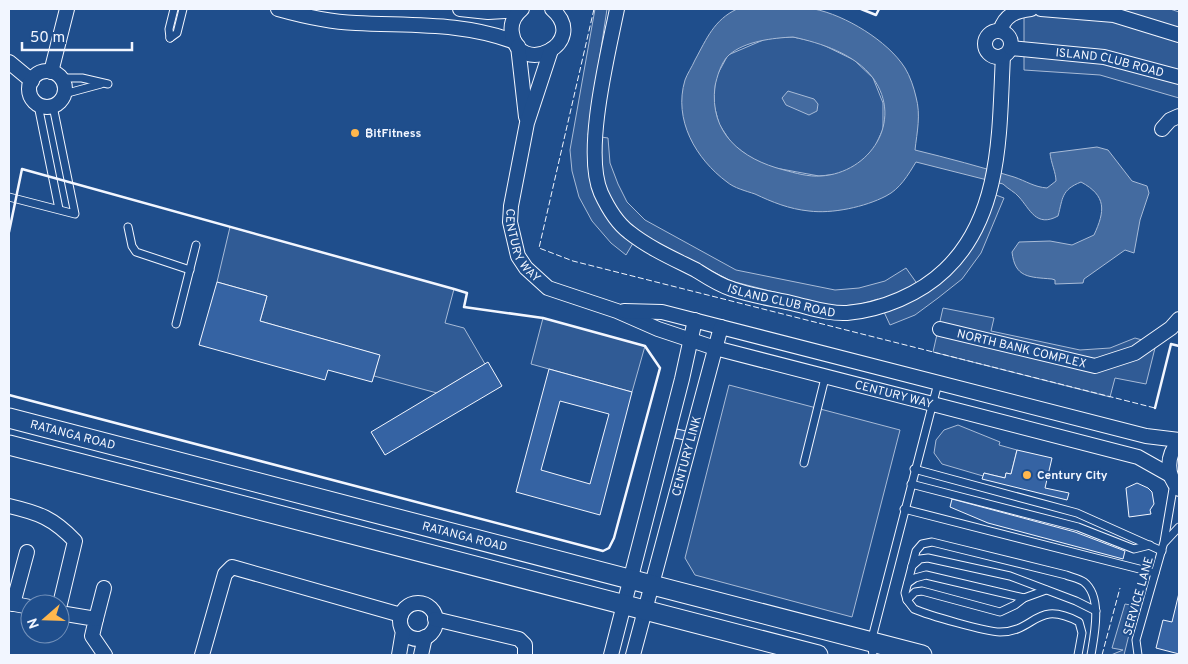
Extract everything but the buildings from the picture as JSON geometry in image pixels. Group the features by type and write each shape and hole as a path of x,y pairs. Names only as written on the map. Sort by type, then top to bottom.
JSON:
{"main road":[{"name":"RATANGA ROAD","path":"9,418 652,586 872,649 922,655"},
{"name":"RATANGA ROAD","path":"9,445 818,655"}],"street":[{"path":"56,75 40,73 32,81 31,97 38,105 53,106 58,104 64,94 65,88 56,75 67,9"},
{"path":"278,9 322,14 355,23 456,26 485,31 516,44 526,52 536,55 551,50"},
{"path":"460,9 488,12 521,9"},
{"name":"CENTURY WAY","path":"521,9 512,26 527,123"},
{"name":"ISLAND CLUB ROAD","path":"617,9 594,142 595,165 600,191 612,212 628,231 650,246 731,289 830,313 862,311 892,302 921,289 946,270 966,245 981,216 996,167 1007,52 1104,57 1179,77"},
{"path":"1000,31 1003,22 1008,16 1019,10 1031,9"},
{"path":"1041,9 1114,15 1179,35"},
{"name":"CENTURY WAY","path":"556,11 562,24 562,34 559,42 551,50 527,123 510,222 518,256 526,268 548,288 617,311 690,340 716,348 826,378 1138,457 1175,483"},
{"path":"1000,31 1008,35 1007,52 993,56 985,45 991,33 1000,31"},
{"path":"9,62 32,81"},
{"path":"1162,129 1170,120 1179,116"},
{"name":"CENTURY WAY","path":"617,311 662,312 1146,436 1179,441"},
{"name":"NORTH BANK COMPLEX","path":"940,329 1095,366 1135,353 1171,328 1179,319"},
{"name":"CENTURY LINK","path":"611,655 682,379 695,320"},
{"name":"CENTURY LINK","path":"633,655 721,327"},
{"path":"1175,483 1170,456 1179,441"},
{"path":"9,506 41,514 59,525 75,541 62,594"},
{"path":"11,603 27,552"},
{"path":"202,655 225,574 232,567 401,615"},
{"path":"104,588 92,636 105,655"},
{"path":"421,655 425,637 435,626 436,619 432,610 424,604 415,603 406,607 401,615 400,623 404,631 410,636 425,637"},
{"path":"70,615 96,619"},
{"path":"436,619 519,639 525,645 525,655"},
{"path":"399,655 404,631"}],"lane":[{"path":"174,9 169,29 170,38 177,33 183,9"},
{"path":"56,75 82,78 105,84 64,94"},
{"path":"38,105 59,209"},
{"path":"9,197 76,214 53,106"},
{"path":"128,227 132,246 136,252 190,270"},
{"path":"176,324 196,245"},
{"path":"804,463 826,378"},
{"path":"872,649 904,509 938,384"},
{"path":"914,470 1064,509 1162,551"},
{"name":"SERVICE LANE","path":"1138,655 1136,640 1154,573 1162,551 1175,483"},
{"path":"911,484 1078,527 1134,549 1151,545"},
{"path":"904,509 1154,573"},
{"name":"SERVICE LANE","path":"1164,542 1179,527"},
{"path":"1078,655 1082,629 1079,622 1057,612 1040,614 1026,624 999,632 920,611 911,606 907,600 906,593 919,546 932,542 1066,575 1084,582 1090,591 1096,611 1091,655"},
{"path":"912,566 920,559 928,558 1010,576 1096,611"},
{"path":"908,583 915,578 926,575 1024,598"},
{"path":"907,600 915,592 922,591 1000,612 1015,605 1024,598 1046,590"}],"shaded area":[{"path":"786,7 814,9 852,23 877,39 888,48 907,71 913,86 918,110 915,150 952,159 1047,188 1056,181 1050,153 1097,147 1108,150 1132,181 1147,186 1149,193 1140,220 1134,253 1125,250 1084,279 1083,283 1055,284 1055,280 1030,276 1016,267 1012,252 1019,242 1050,241 1072,245 1094,235 1102,211 1101,205 1096,193 1081,182 1066,192 1062,199 1058,216 1044,220 1034,215 1017,195 1003,184 916,162 903,181 891,193 878,200 848,209 818,212 795,209 730,184 716,173 697,150 685,124 682,110 682,95 687,75 712,30 729,13 737,9","holes":["793,37 826,46 857,62 873,78 882,94 885,111 883,127 877,142 867,155 839,173 821,176 807,175 768,165 754,159 731,142 717,117 714,103 715,86 718,74 729,55 743,46 759,41"]},
{"path":"595,9 607,9 588,135 608,138 610,163 618,184 627,202 645,220 736,270 835,290 859,288 885,281 906,268 923,292 949,273 993,194 1004,198 981,253 962,279 938,298 915,315 890,325 878,299 861,304 833,307 731,281 639,233 626,255 611,243 592,221 579,197 572,171 570,150"},
{"path":"1024,9 1170,9 1179,12 1179,98 1100,75 1024,70"},
{"path":"793,37 817,42 854,60 873,78 883,103 883,129 874,149 859,164 840,174 819,176 770,167 751,158 732,144 719,124 713,101 716,77 728,55 768,38"},
{"path":"788,91 814,99 818,104 817,111 809,115 786,105 782,98"},
{"path":"230,227 454,289 445,323 464,328 485,364 437,393 374,376 379,355 260,321 267,296 217,282"},
{"path":"943,308 994,318 991,331 1080,350 1110,348 1135,338 1156,344 1146,384 1115,378 1110,397 933,352"},
{"path":"543,318 645,346 632,392 531,364"},
{"path":"729,385 900,430 852,617 695,575 685,558"},
{"path":"958,425 1000,442 999,445 1017,450 1011,474 1006,473 1005,478 984,473 983,476 942,464 934,453 936,440 944,430"},
{"path":"1125,604 1136,606 1124,655 1111,655 1123,650 1112,648"}],"fence":[{"path":"594,9 539,248 573,261 1155,408"},
{"path":"1102,655 1120,588"}],"wall":[{"path":"861,9 876,15 879,9"},
{"path":"9,232 22,169 467,293 464,307 543,318 645,346 660,368 614,538 609,548 603,551 9,395"},
{"path":"1155,408 1171,344 1179,346"}],"place":[{"name":"₿itFitness","path":"355,133"},
{"name":"Century City","path":"1027,475"}]}
